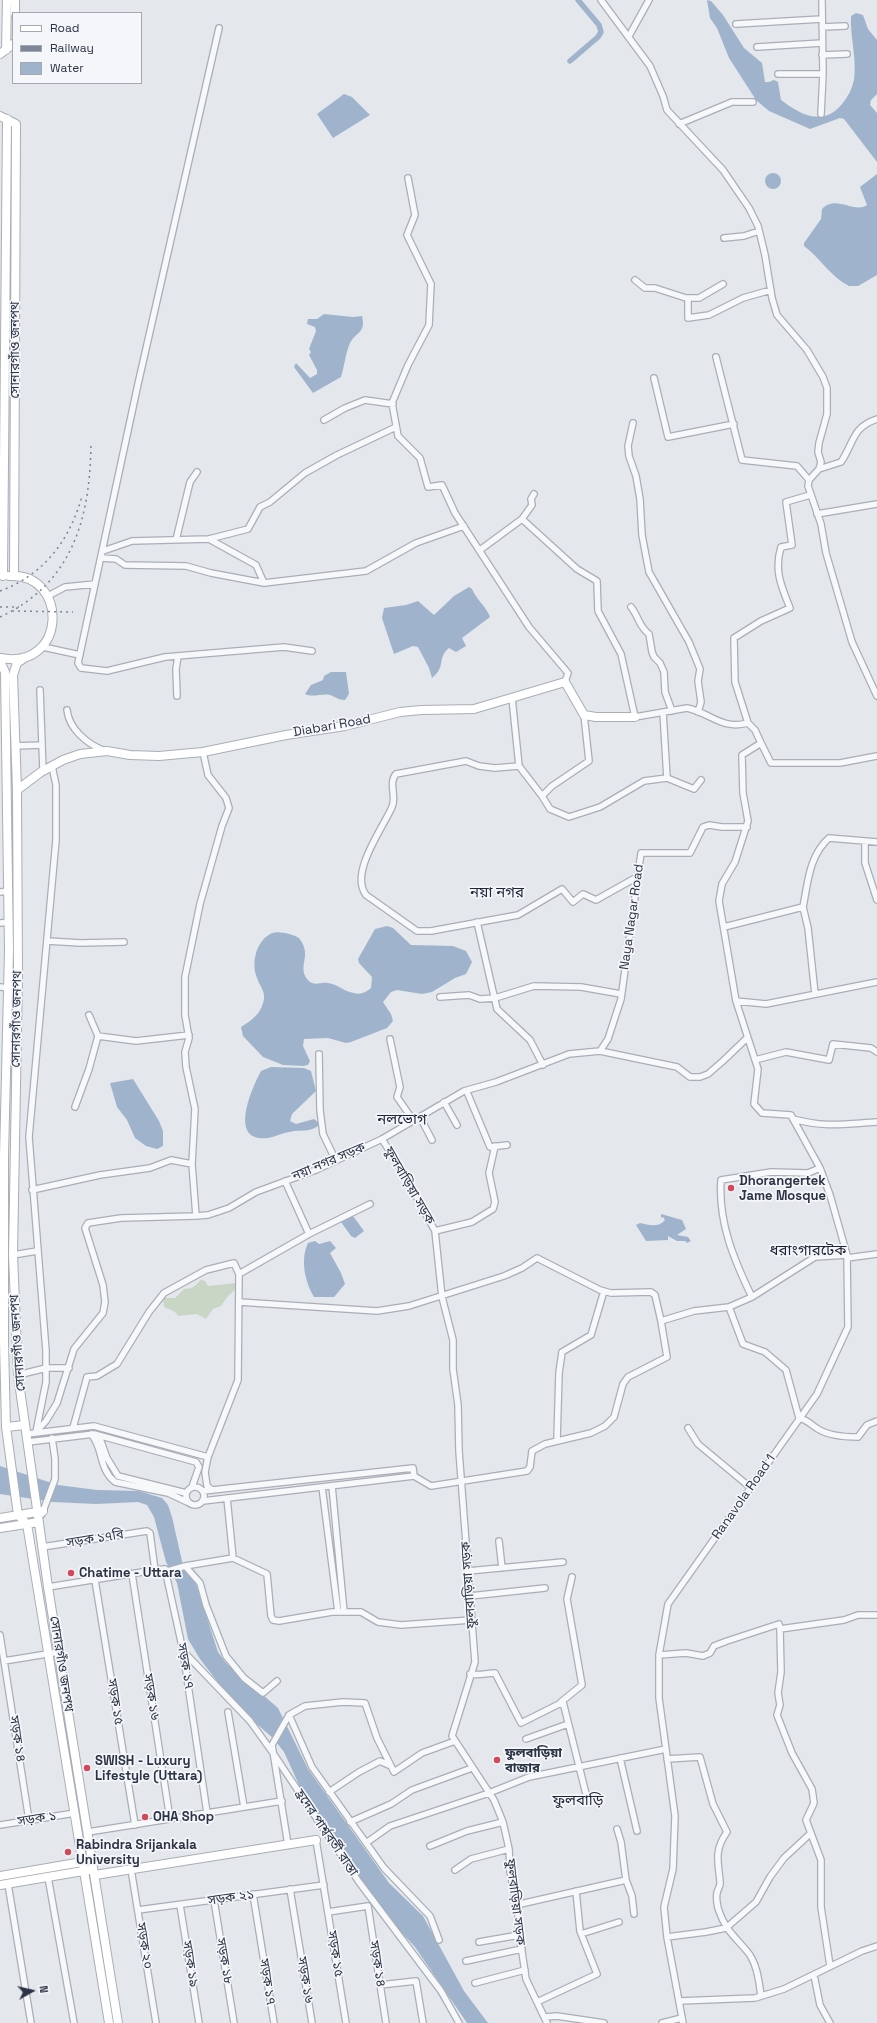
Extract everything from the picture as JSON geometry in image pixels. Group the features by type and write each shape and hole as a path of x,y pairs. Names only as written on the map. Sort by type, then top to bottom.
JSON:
{"main road":[{"path":"3,52 7,0"},
{"path":"14,0 14,12"},
{"path":"3,52 12,45"},
{"name":"সোনারগাঁও জনপথ","path":"4,117 16,124 14,576"},
{"name":"সোনারগাঁও জনপথ","path":"4,117 2,577 14,576 27,579 39,586 48,596"},
{"path":"43,647 49,638 54,617 48,596"},
{"name":"সোনারগাঁও জনপথ","path":"43,647 33,655 17,663 13,675 17,790 18,974 13,1256 18,1375 39,1509 39,1522 48,1586 118,2023"},
{"name":"সোনারগাঁও জনপথ","path":"18,1515 6,1427 6,1396 2,1342 4,987 9,922 9,891 4,835 2,722 4,672 0,660 23,659"},
{"path":"565,682 584,714 596,717 636,717"},
{"name":"Diabari Road","path":"17,790 43,771 71,756 93,751 159,756 203,752 286,735 345,726 400,712 474,709 565,682"},
{"path":"4,835 17,833"},
{"path":"6,1427 25,1425"},
{"path":"0,1518 39,1509"},
{"path":"18,1515 27,1524"},
{"path":"0,1528 39,1522"},
{"name":"সোনারগাঁও জনপথ","path":"27,1524 109,2023"},
{"path":"4,1884 84,1871 94,1872 131,1869 316,1840"},
{"path":"0,1876 92,1860"},
{"path":"97,1949 106,1947"}],"street":[{"path":"602,0 656,76 667,110 730,180 749,208 759,231 777,314 807,350 823,377 826,388 827,414 819,443 818,452 821,462 819,469 809,480 808,486 818,514 826,553 852,642 877,696"},
{"path":"629,36 650,0"},
{"path":"820,114 823,74 822,0"},
{"path":"736,24 822,19"},
{"path":"822,27 845,26"},
{"path":"219,28 138,384 78,663 81,668 99,671 113,670 165,657 284,647 312,651"},
{"path":"757,47 822,44"},
{"path":"822,55 847,54"},
{"path":"778,74 823,74"},
{"path":"679,124 732,102 753,102"},
{"path":"408,178 415,215 407,235 431,284 429,325 408,365 393,404 398,436 420,458 428,487 442,485 455,513 529,626 568,673 565,682"},
{"path":"724,238 744,236 759,231"},
{"path":"635,280 645,288 655,288 688,298 699,298 723,284"},
{"path":"688,298 688,318 708,315 743,298 771,290"},
{"path":"716,357 742,460 797,466 809,480"},
{"path":"654,378 668,437 734,424"},
{"path":"324,420 345,408 365,400 393,404"},
{"path":"819,469 841,462 857,431 866,422 877,419"},
{"path":"634,423 628,446 629,456 636,476 640,499 642,535 650,572 683,631 700,669 698,681 701,702 698,712"},
{"path":"103,551 132,541 209,539 248,529 260,507 270,502 306,473 337,454 396,427"},
{"path":"176,540 190,482 197,472"},
{"path":"480,550 522,519 532,505 531,499 534,494"},
{"path":"810,495 786,502 792,545 781,547 779,554 778,579 790,608 762,621 734,638 735,682 748,723 755,730 771,763 840,763 877,756"},
{"path":"818,514 877,504"},
{"path":"522,519 577,569 597,581 598,611 620,654 636,717 687,708 726,724 737,726 748,723"},
{"path":"101,558 116,559 125,565 186,566 250,582 264,583 366,571 416,543 464,526"},
{"path":"209,539 256,566 264,583"},
{"path":"48,596 65,586 95,584"},
{"path":"631,607 638,618 642,629 649,634 654,657 660,663 664,672 665,692 672,711"},
{"path":"43,647 80,655"},
{"path":"177,696 176,669 178,656"},
{"path":"871,682 877,679"},
{"path":"40,690 43,771"},
{"path":"512,698 519,766 550,809 568,817 600,807 644,781 667,778 694,789 701,780"},
{"path":"67,710 68,720 80,735 107,752"},
{"path":"663,712 667,778"},
{"path":"542,796 552,786 589,761 584,714"},
{"path":"761,743 742,755 743,793 748,822 735,862 722,884 719,901 736,1001 758,1069 754,1104 762,1113 791,1115 793,1119 814,1125 838,1126 877,1122"},
{"path":"15,746 42,745"},
{"path":"196,1216 192,1164 195,1109 186,1067 185,1052 189,1035 185,1015 185,977 200,904 222,826 229,808 226,798 208,775 203,752"},
{"path":"519,766 495,768 478,766 466,761 396,774 393,781 393,806 366,859 362,876 363,892 417,931 431,931 518,915 562,890 573,902 583,894 596,900 637,877"},
{"path":"36,1432 38,1416 43,1398 46,1368 29,1136 56,840 56,785 52,766"},
{"name":"Naya Nagar Road","path":"600,1051 608,1039 622,994 641,853 690,853 695,846 698,833 703,827 710,825 747,828"},
{"path":"815,994 808,928 803,907 812,862 823,843 829,838 835,837 865,842 877,842"},
{"path":"865,842 865,863 877,900"},
{"path":"0,892 9,891"},
{"path":"724,927 803,907"},
{"path":"0,923 9,922"},
{"path":"477,922 497,1009 530,1040 543,1065"},
{"path":"47,941 81,943 124,942"},
{"path":"736,1001 766,1004 877,982"},
{"path":"440,997 469,995 480,999 495,998 534,986 581,987 622,994"},
{"path":"75,1107 90,1069 98,1036 88,1015"},
{"path":"98,1036 136,1041 189,1035"},
{"name":"নয়া নগর সড়ক","path":"36,1432 46,1421 57,1403 74,1349 103,1314 105,1302 103,1285 86,1226 88,1223 121,1218 196,1216 229,1208 256,1192 316,1170 382,1139 464,1091 496,1082 569,1054 600,1051 677,1068 690,1077 700,1077 708,1074 747,1038"},
{"path":"390,1039 400,1087 397,1097 413,1120"},
{"path":"755,1060 786,1052 829,1060 833,1044 871,1048 877,1052"},
{"path":"319,1054 320,1110 323,1134 336,1161"},
{"path":"467,1092 490,1147 507,1145"},
{"path":"444,1102 457,1125"},
{"path":"420,1117 432,1140"},
{"name":"Ranavola Road 1","path":"682,2021 667,1937 664,1907 673,1868 675,1816 659,1698 659,1655 668,1604 817,1394 848,1327 847,1257 830,1195 820,1168 793,1119"},
{"name":"ফুলবাড়িয়া সড়ক","path":"382,1139 409,1183 435,1231 442,1297 452,1340 453,1369 458,1405 461,1482 475,1662 470,1674 452,1736 489,1793 504,1822 509,1849 510,1871 526,1979 546,2020"},
{"path":"435,1231 472,1222 493,1209 495,1202 489,1174 495,1146"},
{"path":"32,1190 100,1175 150,1168 171,1160 192,1164"},
{"path":"752,1297 729,1244 723,1218 720,1195 721,1180 771,1172 808,1174 820,1168"},
{"path":"285,1181 309,1234"},
{"path":"239,1274 309,1234 370,1204"},
{"path":"13,1256 37,1251"},
{"path":"661,1321 694,1311 729,1307 752,1297 815,1257 847,1257 877,1254"},
{"path":"91,1434 95,1439 103,1466 115,1482 168,1493 196,1506 203,1500 414,1476 432,1486 527,1471 530,1467 532,1451 545,1444 591,1433 606,1426 614,1418 623,1384 628,1377 667,1357 655,1295 651,1292 611,1293 604,1291 537,1258 522,1268 504,1276 442,1297 409,1306 377,1311 239,1302"},
{"path":"73,1428 87,1377 97,1376 117,1364 149,1312 164,1293 206,1270 234,1263 239,1274 238,1380 208,1457 205,1472 207,1486 212,1490"},
{"path":"557,1440 559,1373 562,1352 592,1334 604,1291"},
{"path":"729,1307 743,1344 765,1352 786,1370 800,1418 809,1421 818,1429 840,1437 858,1437 867,1425 877,1421"},
{"path":"18,1375 46,1368 68,1368"},
{"path":"0,1388 6,1396"},
{"path":"27,1438 36,1432 94,1426 208,1457"},
{"path":"688,1428 698,1444 751,1488"},
{"path":"27,1438 52,1438 91,1434 196,1462 199,1467 192,1487 186,1493"},
{"path":"100,1436 107,1458 118,1476 186,1493"},
{"path":"39,1509 46,1502 54,1486 55,1459 52,1438"},
{"path":"192,1487 203,1491 413,1468 414,1476"},
{"path":"332,1486 344,1612"},
{"path":"322,1487 338,1612"},
{"path":"203,1491 203,1500"},
{"path":"186,1493 187,1502"},
{"path":"227,1498 234,1558"},
{"name":"সড়ক ১৭বি","path":"42,1547 147,1531 150,1533 155,1570"},
{"path":"499,1541 502,1568"},
{"path":"48,1586 155,1570 166,1570 234,1558 266,1574 271,1616 273,1620 279,1621 338,1612 361,1612 378,1622 401,1625 472,1620"},
{"path":"468,1571 563,1562"},
{"path":"185,1566 200,1583 226,1656 235,1668 263,1694 277,1682"},
{"name":"সড়ক ১৭","path":"166,1570 183,1651 207,1813"},
{"name":"সড়ক ১৬","path":"132,1574 170,1819"},
{"path":"470,1674 480,1676 488,1673 495,1673 521,1723 561,1702 582,1686 567,1599 572,1577"},
{"name":"সড়ক ১৫","path":"95,1580 135,1825"},
{"path":"470,1596 545,1588"},
{"path":"780,1629 844,1620 858,1614 877,1615"},
{"path":"659,1655 686,1654 703,1656 710,1653 714,1646 779,1624 781,1672 778,1693 780,1705 777,1715 792,1753 812,1789 814,1802 806,1820 821,1860 821,1907 830,1966"},
{"name":"সড়ক ১৪","path":"0,1635 29,1820"},
{"name":"হ্রদের পার্শ্ববর্তী রাস্তা","path":"183,1651 250,1721 359,1882 440,1992 459,2023"},
{"path":"4,1661 59,1652"},
{"path":"288,1844 272,1745 289,1715 305,1706 343,1702 366,1703 377,1738 394,1772 422,1753 455,1741"},
{"path":"561,1702 563,1702 580,1765 588,1802"},
{"path":"228,1712 244,1807"},
{"path":"289,1715 312,1767 384,1868 430,1916 439,1940"},
{"path":"526,1739 568,1724"},
{"path":"366,1843 390,1826 489,1793 529,1777 580,1765 666,1749"},
{"path":"667,1759 700,1757 713,1804 727,1832 719,1844 718,1864 721,1884 716,1894 719,1910 726,1928 738,1943 747,1950 757,1971 761,1996"},
{"path":"620,1758 637,1831"},
{"path":"330,1792 359,1772 380,1762 391,1766"},
{"path":"350,1822 391,1804 412,1790 472,1768"},
{"path":"88,1832 282,1801"},
{"name":"সড়ক ১","path":"0,1825 75,1813"},
{"path":"430,1846 467,1831 504,1822"},
{"path":"617,1830 621,1842 626,1880 632,1896 634,1914"},
{"path":"667,1937 726,1928 756,1902 784,1858 811,1833"},
{"name":"সড়ক ১৫","path":"316,1840 346,2023"},
{"path":"455,1870 470,1859 509,1849"},
{"name":"সড়ক ২০","path":"131,1869 156,2023"},
{"path":"48,1877 74,2023"},
{"path":"516,1905 626,1880"},
{"path":"4,1884 31,2023"},
{"name":"সড়ক ২১","path":"138,1910 324,1885"},
{"name":"সড়ক ১৬","path":"290,1889 312,2023"},
{"path":"537,2002 597,1974 581,1934 576,1892"},
{"name":"সড়ক ১৭","path":"253,1894 274,2023"},
{"name":"সড়ক ১৮","path":"214,1900 234,2023"},
{"name":"সড়ক ১৯","path":"180,1905 199,2023"},
{"name":"সড়ক ১৪","path":"328,1912 368,1906 386,2023"},
{"path":"581,1934 619,1922"},
{"path":"479,1942 519,1935"},
{"path":"679,2001 755,1998 784,1989 862,1951 877,1946"},
{"path":"466,1961 522,1949"},
{"path":"475,1983 525,1970"},
{"path":"814,1975 820,2005 830,2023"},
{"path":"380,1985 415,1980 417,1982 423,2023"},
{"path":"546,2020 556,2016 604,2023"},
{"path":"662,2023 682,2021"}],"green space":[{"path":"201,1280 205,1281 208,1286 236,1283 237,1288 228,1296 221,1306 213,1309 206,1319 197,1314 178,1316 175,1312 164,1307 163,1298 175,1298 184,1289 192,1288"}],"water":[{"path":"707,0 711,1 723,15 744,48 762,63 765,82 774,80 778,82 781,100 804,114 820,117 835,111 850,93 855,72 851,16 856,13 863,15 868,29 877,40 877,94 871,100 870,105 877,113 877,162 844,119 840,118 810,129 769,111 756,100 729,58 717,28 710,18"},
{"path":"344,94 352,97 370,115 333,138 317,114"},
{"path":"773,173 779,175 781,181 779,187 773,189 767,187 765,181 767,175"},
{"path":"877,174 877,275 858,286 849,286 831,273 804,246 804,243 821,219 822,209 827,205 833,203 862,207 867,205 860,187"},
{"path":"324,314 353,317 362,316 363,326 350,343 341,377 313,393 294,367 296,363 310,378 317,374 317,370 309,355 311,352 309,349 316,331 315,327 307,324 308,319 317,319"},
{"path":"469,587 472,589 490,617 462,638 466,646 456,652 449,648 445,652 437,674 432,678 429,668 418,647 413,646 394,654 382,618 384,608 406,605 418,601 434,615 454,596"},
{"path":"331,672 346,672 349,694 345,700 330,695 311,696 305,694 311,685 323,680 324,676"},
{"path":"387,926 393,928 411,945 453,946 466,951 472,962 466,974 455,978 432,992 422,994 397,990 391,992 383,1002 391,1014 393,1021 387,1028 346,1043 328,1038 304,1039 303,1046 310,1061 308,1065 283,1065 263,1057 243,1036 241,1027 251,1020 262,1007 264,993 255,972 255,960 258,947 270,934 281,932 299,938 305,950 304,974 309,981 314,984 331,984 347,991 359,994 371,988 372,977 359,963 358,959 375,929"},
{"path":"271,1067 304,1068 311,1071 316,1091 292,1114 290,1121 296,1124 314,1119 319,1123 318,1126 307,1130 293,1131 268,1138 256,1137 248,1132 245,1123 248,1101 261,1071"},
{"path":"133,1079 159,1121 163,1131 163,1146 157,1149 146,1146 135,1138 127,1120 117,1107 110,1083"},
{"path":"661,1214 682,1220 686,1229 677,1235 688,1237 691,1241 687,1243 685,1241 677,1241 668,1236 668,1240 646,1241 636,1225 640,1223 656,1225 662,1223 665,1220 663,1217 661,1218"},
{"path":"353,1216 364,1231 355,1238 351,1236 341,1222"},
{"path":"315,1241 319,1244 330,1241 336,1248 330,1253 345,1284 334,1297 314,1297 308,1285 304,1256 308,1243"},
{"path":"0,1466 58,1485 97,1490 139,1491 162,1498 168,1505 172,1517 184,1570 195,1581 218,1652 226,1663 278,1708 308,1769 389,1883 423,1916 464,1991 488,2023 467,2023 415,1947 390,1920 349,1863 300,1787 284,1752 273,1738 230,1698 200,1659 188,1639 177,1583 166,1562 154,1517 147,1505 138,1502 96,1504 53,1502 0,1494"}],"waterway":[{"path":"570,61 598,37 601,32 599,25 578,0"}],"railway":[{"path":"0,617 25,603 45,586 61,567 72,546 81,522 87,497 91,444"},
{"path":"0,591 30,576 53,554 70,527 82,496"},
{"path":"0,607 19,607"},
{"path":"12,611 73,612"}],"place":[{"name":"Dhorangertek Jame Mosque","path":"731,1188"},
{"name":"Chatime - Uttara","path":"71,1573"},
{"name":"ফুলবাড়িয়া বাজার","path":"497,1760"},
{"name":"SWISH - Luxury Lifestyle (Uttara)","path":"87,1768"},
{"name":"OHA Shop","path":"145,1817"},
{"name":"Rabindra Srijankala University","path":"68,1852"}],"district":[{"name":"নয়া নগর","path":"497,893"},
{"name":"নলভোগ","path":"402,1120"},
{"name":"ধরাংগারটেক","path":"808,1251"},
{"name":"ফুলবাড়ি","path":"578,1801"}]}
